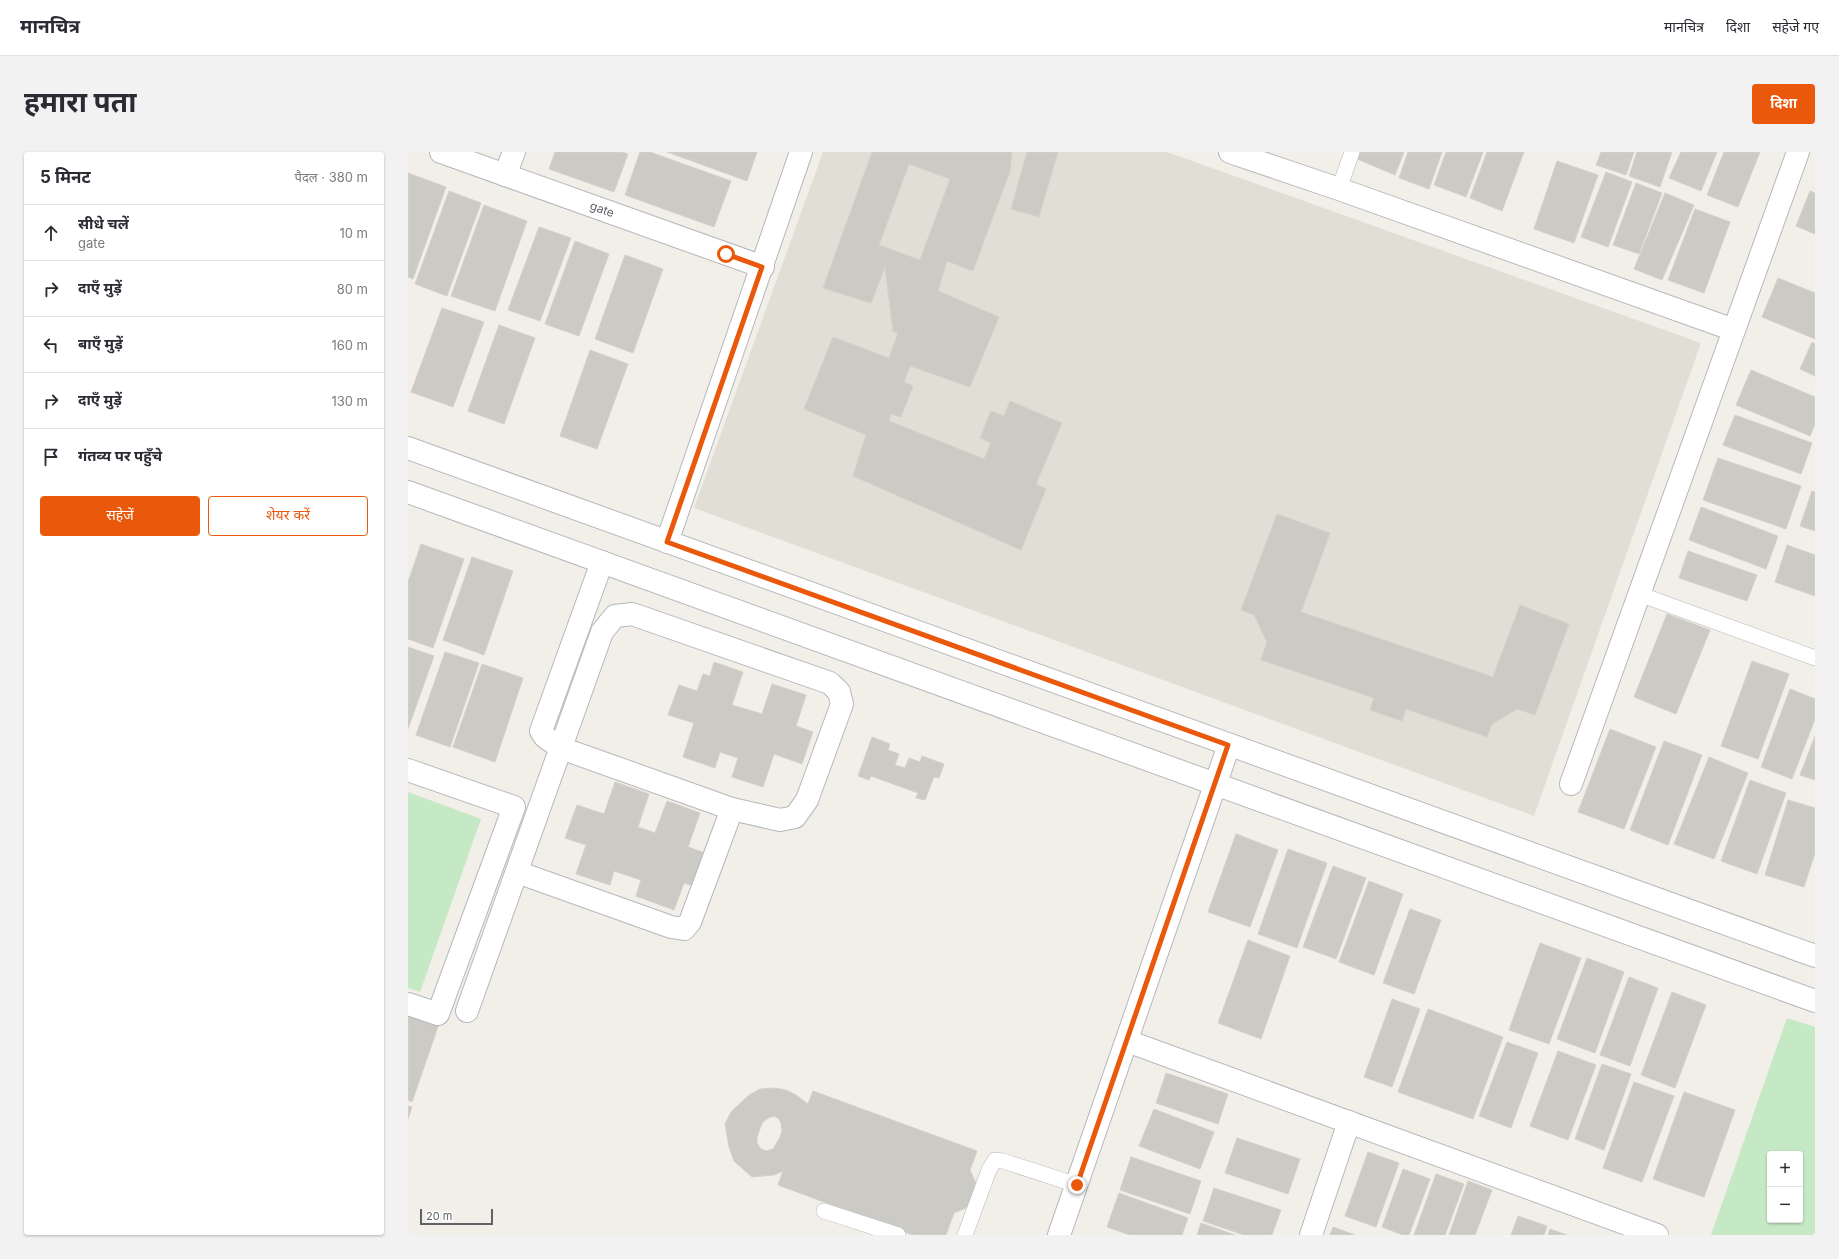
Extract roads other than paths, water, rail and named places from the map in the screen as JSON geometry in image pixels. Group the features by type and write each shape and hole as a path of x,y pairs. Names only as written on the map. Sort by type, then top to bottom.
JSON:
{"street":[{"name":"gate","path":"441,152 762,267"},
{"path":"506,175 514,152"},
{"path":"667,542 801,152"},
{"path":"1230,152 1339,189 1734,330"},
{"path":"1571,784 1798,152"},
{"path":"408,448 1815,956"},
{"path":"408,492 1815,1001"},
{"path":"467,1011 517,872 561,748 602,632 615,616 632,614 830,683 839,692 842,704 807,800 795,817 780,820 732,809 561,748 545,738 541,731 602,562"},
{"path":"1059,1235 1228,745"},
{"path":"408,770 514,807 438,1014 408,1004"},
{"path":"517,872 671,927 684,929 690,922 732,809"},
{"path":"1127,1041 1657,1235"},
{"path":"1311,1235 1349,1122"}],"lane":[{"path":"1339,189 1352,152"},
{"path":"1639,594 1815,658"},
{"path":"965,1235 989,1170 995,1160 1003,1161 1077,1185"},
{"path":"824,1211 898,1235"}]}
